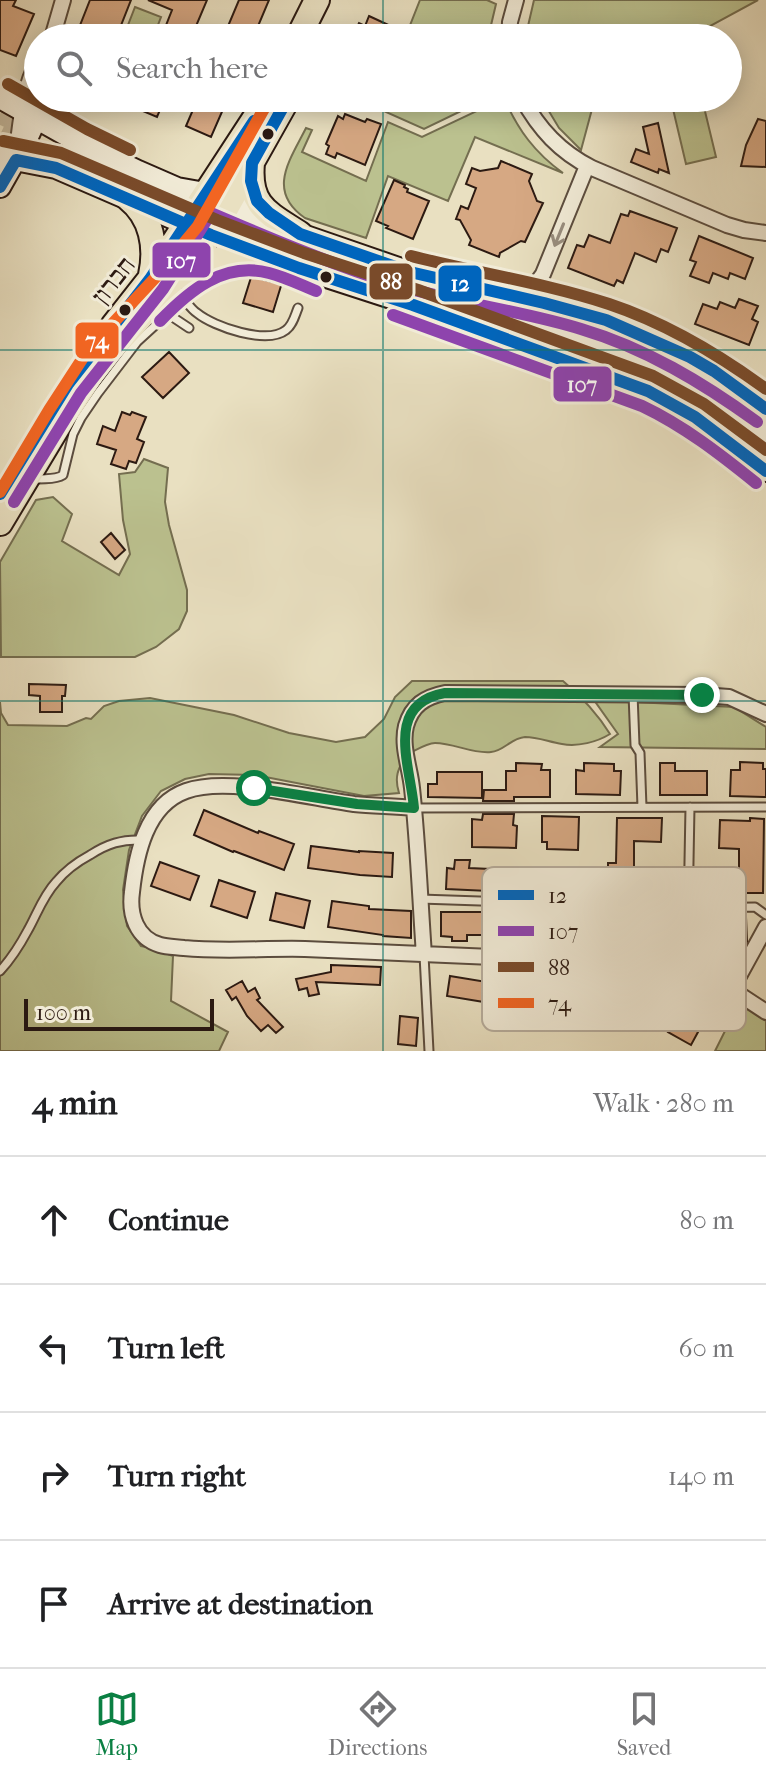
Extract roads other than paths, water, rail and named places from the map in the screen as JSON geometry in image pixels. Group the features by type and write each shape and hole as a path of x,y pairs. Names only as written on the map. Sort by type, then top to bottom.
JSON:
{"highway":[{"path":"305,24 317,0"},
{"path":"321,24 332,0"},
{"name":"חברון","path":"10,490 41,453 101,360 159,284 186,224 259,112"},
{"name":"חברון","path":"0,523 10,490 68,384 159,284 211,235 280,112"},
{"path":"252,163 251,181 257,201 300,234"},
{"path":"128,198 144,215 159,284 181,277 213,260 239,255 269,256"}],"main road":[{"path":"0,98 24,105"},
{"path":"0,187 8,159 31,112"},
{"path":"38,112 80,143 177,188 205,193 300,234 518,311 600,334 661,358 717,390 766,429"},
{"path":"56,112 80,143"},
{"path":"8,159 56,168 211,235 648,391 702,420 766,471"},
{"path":"518,311 606,320 659,342 714,371 766,409"},
{"path":"518,311 578,343 656,372 710,402 766,447"}],"street":[{"path":"56,24 63,0"},
{"path":"510,24 516,0"},
{"path":"531,112 544,133 558,147 587,166 727,225 766,233"},
{"path":"518,311 543,274 587,166"},
{"path":"424,955 414,808 404,742 410,715 419,702 445,693 729,697 766,714"},
{"path":"414,808 357,804 254,788 215,786 185,791 153,817 142,840 130,908 133,919 144,937 160,945 196,949 301,949 482,957"},
{"path":"746,963 766,927"},
{"path":"746,998 766,1012"}],"lane":[{"path":"10,490 36,479 63,475 73,434 98,393 137,342 184,299 195,312 222,327 266,336 287,330 298,308"},
{"path":"168,314 189,328"},
{"path":"41,453 42,470 50,478"},
{"path":"633,694 642,807"},
{"path":"689,867 690,807"},
{"path":"414,808 766,807"},
{"path":"0,971 28,931 55,882 74,864 118,841 142,840"},
{"path":"420,899 482,901"},
{"path":"746,907 755,907 766,915"},
{"path":"424,955 429,1051"}],"tunnel":[{"path":"0,114 38,131"},
{"path":"0,135 69,166"},
{"path":"255,241 453,305"},
{"path":"437,287 517,311"}]}
